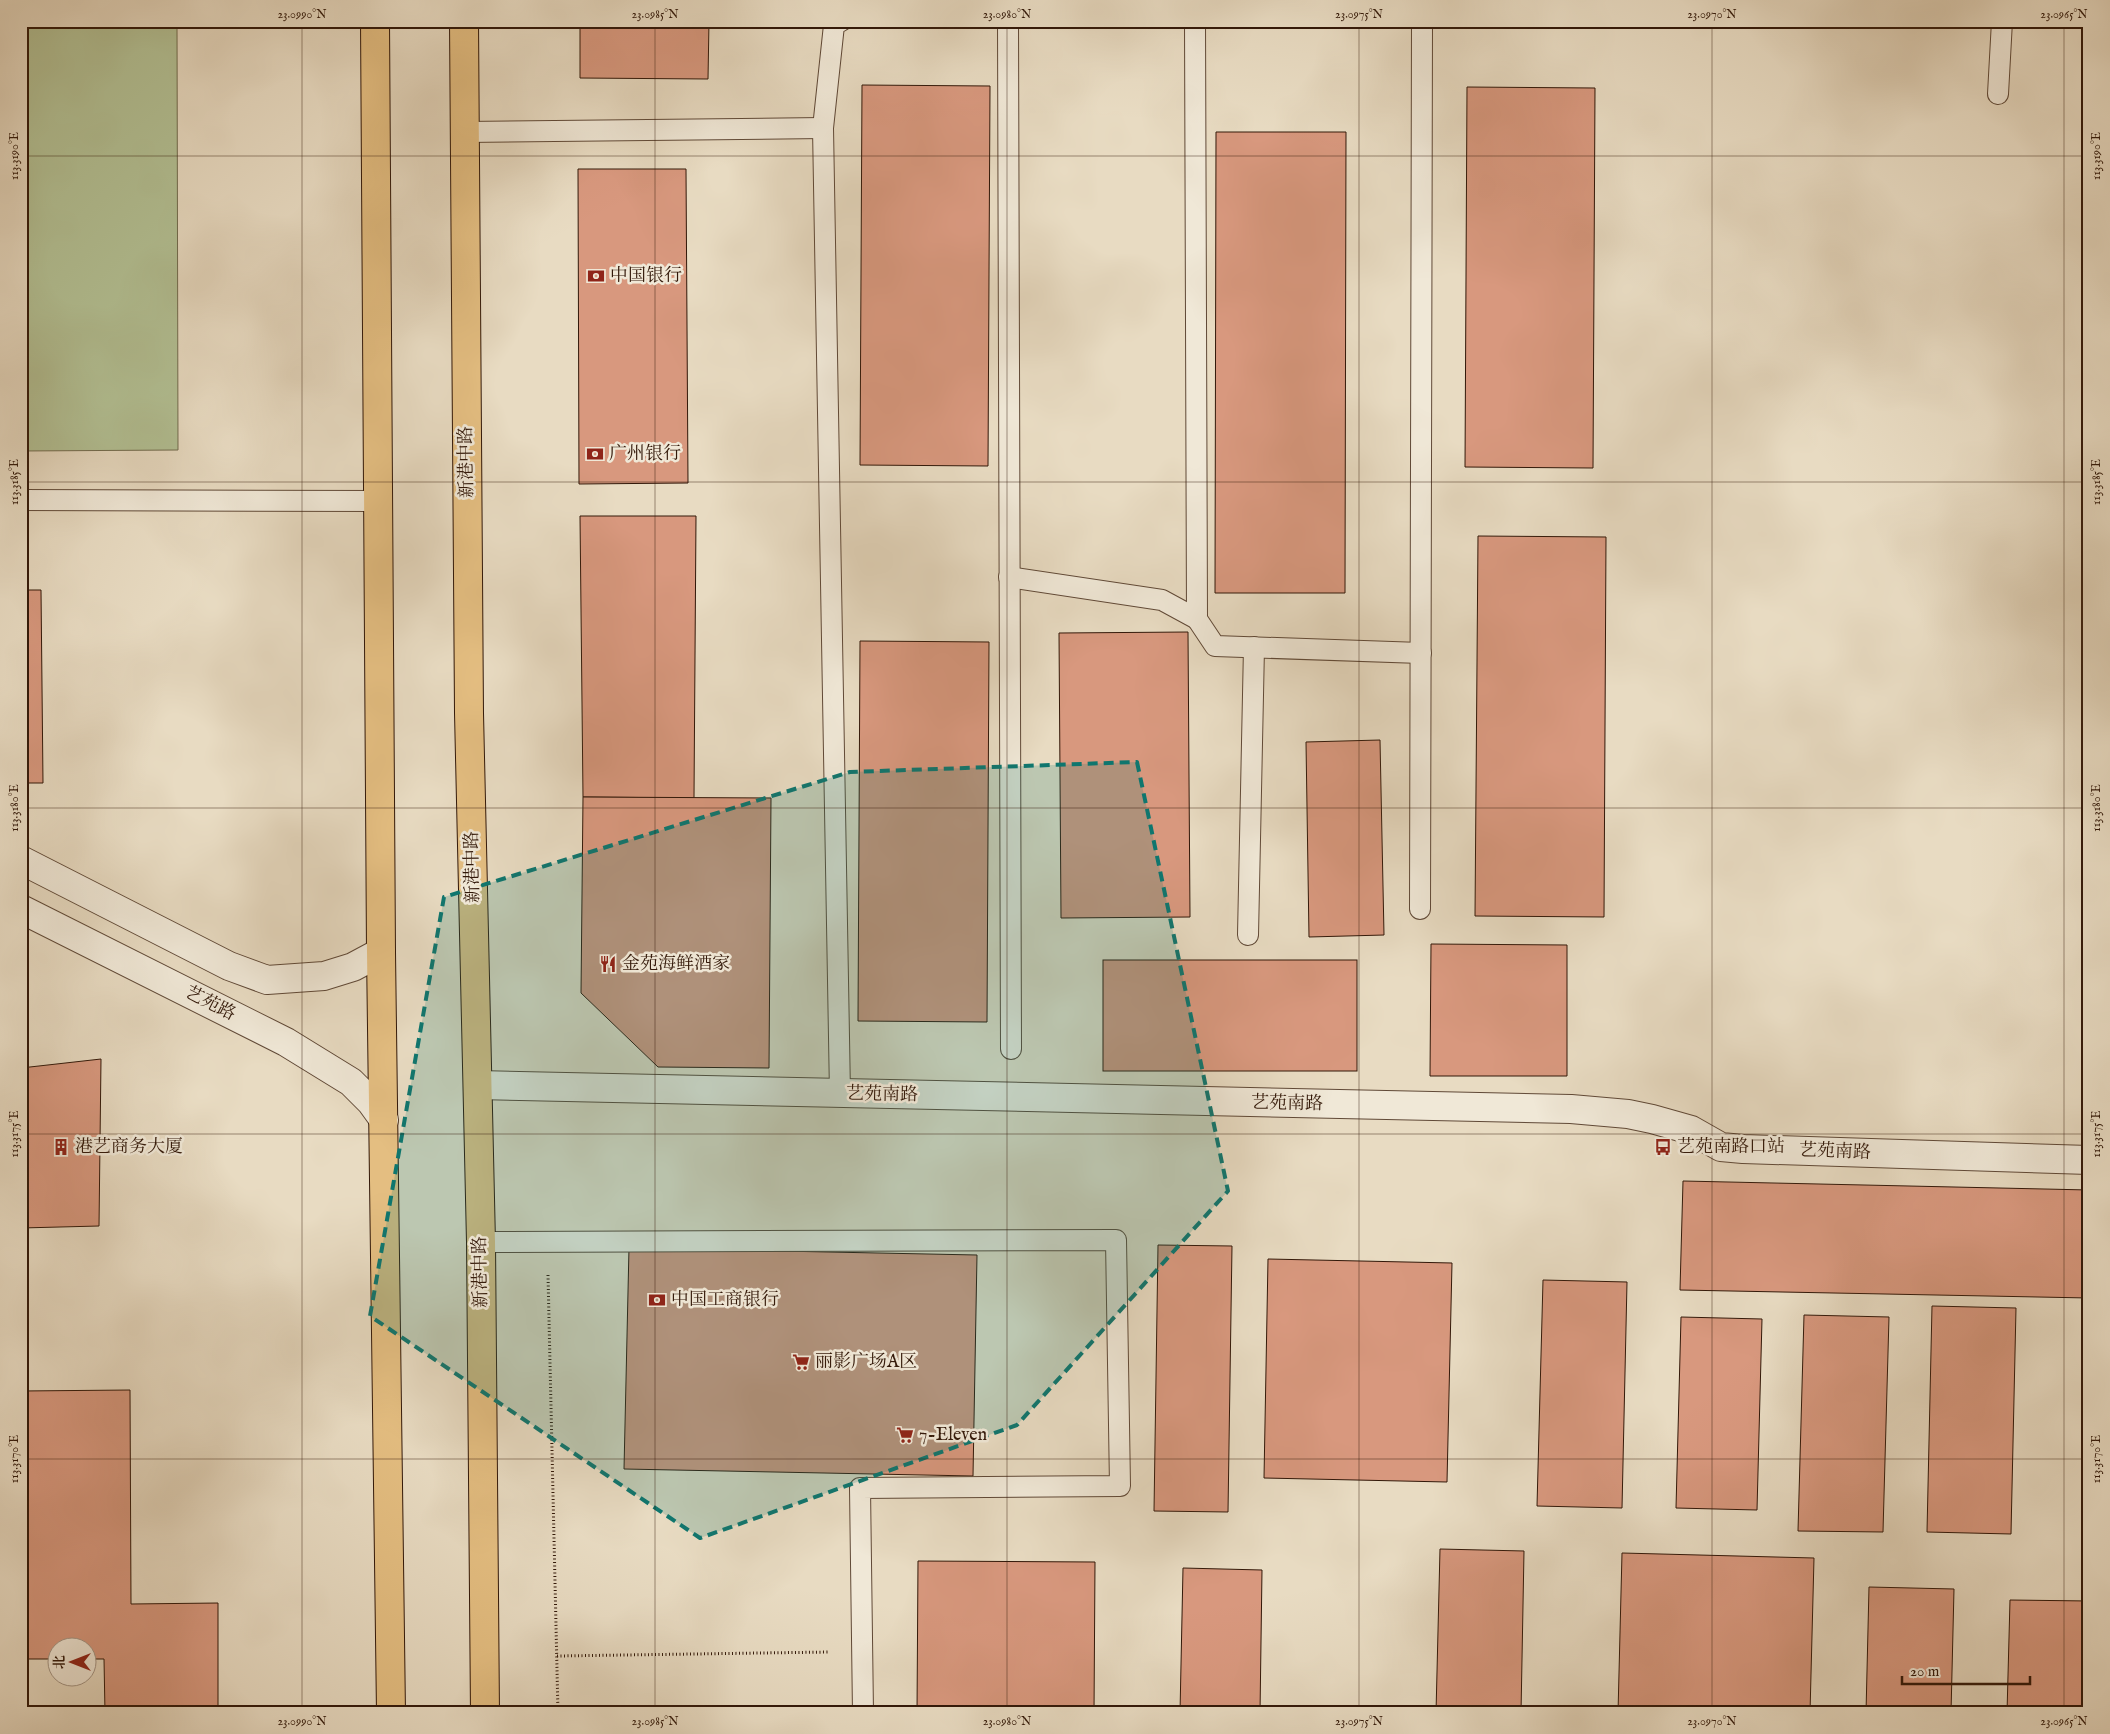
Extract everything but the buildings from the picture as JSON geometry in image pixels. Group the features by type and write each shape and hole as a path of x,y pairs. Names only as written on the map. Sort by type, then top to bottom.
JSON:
{"main road":[{"path":"375,21 381,952 391,1713"},
{"name":"新港中路","path":"464,21 469,713 481,1242 485,1713"}],"street":[{"path":"21,860 229,966 267,980 324,976 353,967 381,952"},
{"name":"艺苑路","path":"21,909 286,1042 351,1082 371,1102 384,1120"},
{"name":"艺苑南路","path":"478,1085 1571,1109 1628,1114 1652,1119 1690,1130 1721,1147 2089,1160"}],"lane":[{"path":"840,1094 823,128 834,25 841,21"},
{"path":"1008,21 1010,1049"},
{"path":"1194,21 1197,619"},
{"path":"1420,909 1422,21"},
{"path":"1998,94 2002,21"},
{"path":"465,132 823,128"},
{"path":"21,500 379,501"},
{"path":"1009,577 1162,600 1197,619 1215,646 1421,653"},
{"path":"1248,935 1254,647"},
{"path":"481,1242 1116,1240 1120,1486 860,1488 863,1713"}],"path":[{"path":"548,1242 558,1713"},
{"path":"557,1656 862,1651"}],"highlighted area":[{"path":"1137,762 1228,1191 1017,1425 700,1538 370,1316 444,897 850,772"}],"green space":[{"path":"21,21 177,21 178,450 21,451"}],"place":[{"name":"中国银行","path":"596,276"},
{"name":"广州银行","path":"595,454"},
{"name":"金苑海鲜酒家","path":"608,964"},
{"name":"港艺商务大厦","path":"61,1147"},
{"name":"艺苑南路口站","path":"1663,1147"},
{"name":"中国工商银行","path":"657,1300"},
{"name":"丽影广场A区","path":"801,1362"},
{"name":"7-Eleven","path":"905,1435"}]}
